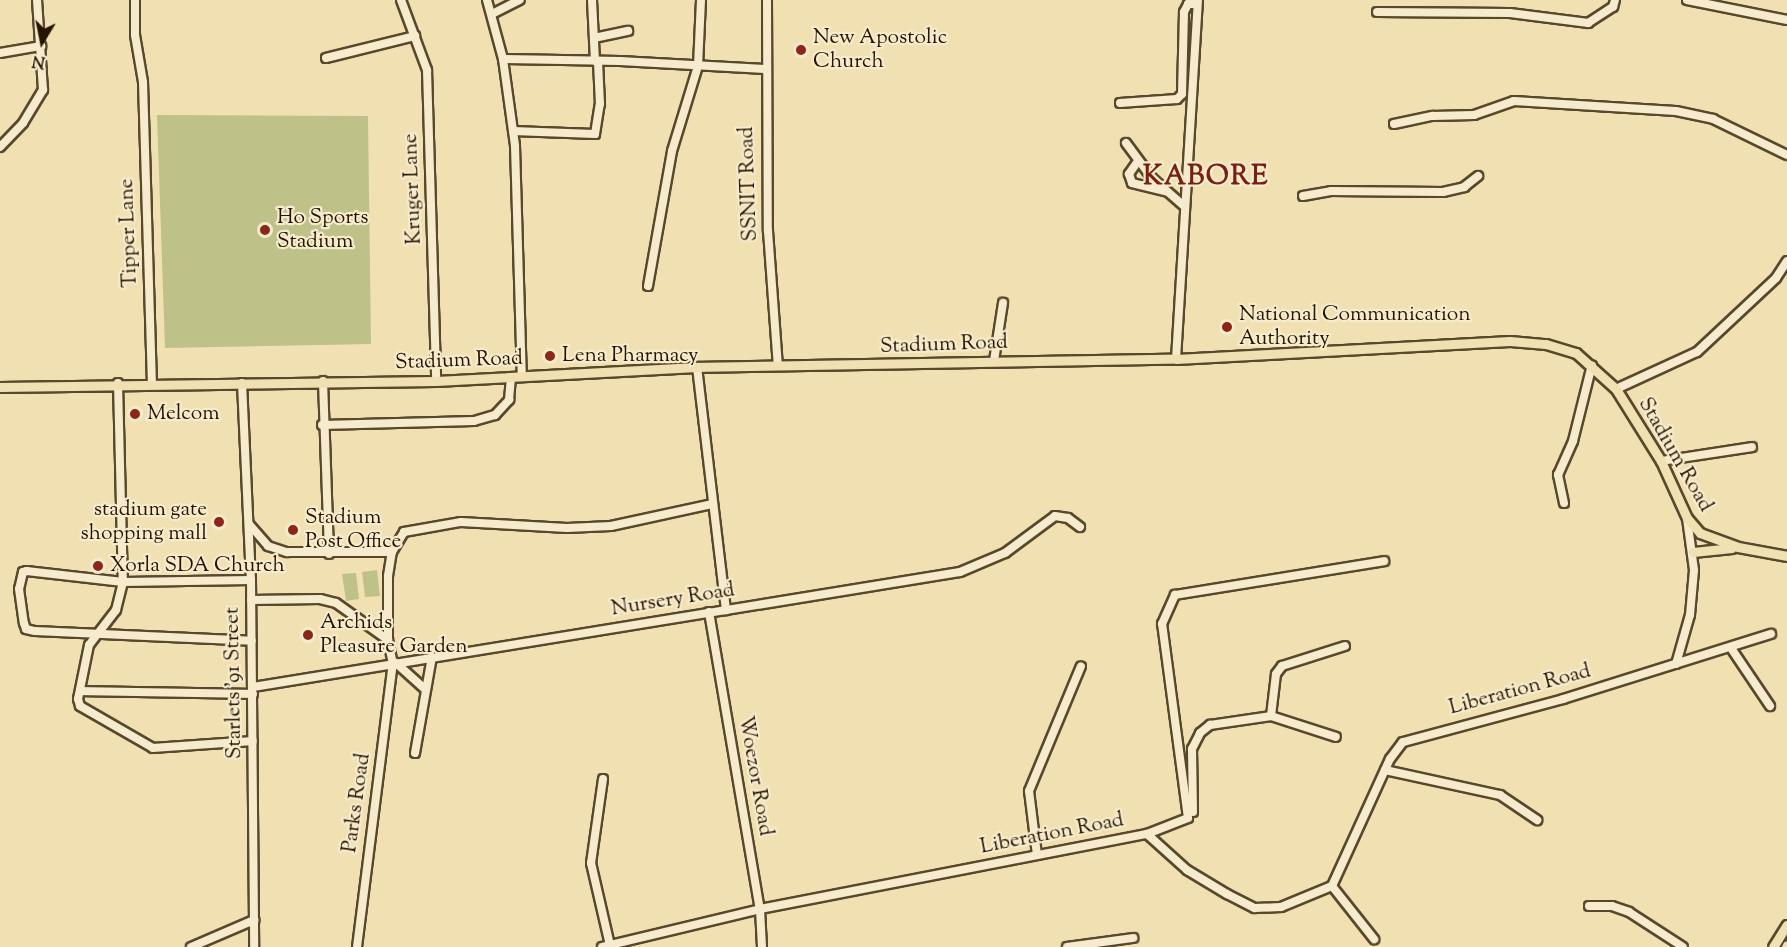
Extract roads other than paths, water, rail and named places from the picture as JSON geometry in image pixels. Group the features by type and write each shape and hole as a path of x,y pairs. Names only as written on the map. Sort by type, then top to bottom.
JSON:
{"main road":[{"name":"Stadium Road","path":"0,387 152,382 511,379 697,367 1176,359 1510,341 1546,344 1576,353 1616,389 1660,461 1687,518 1709,538 1738,547 1787,556"},
{"path":"1693,552 1738,547"},
{"path":"1773,947 1787,926"}],"street":[{"path":"0,147 23,123 43,90 37,0"},
{"name":"Tipper Lane","path":"135,0 135,35 142,82 152,382"},
{"name":"Kruger Lane","path":"400,0 427,70 436,381"},
{"path":"487,0 503,59 513,131 522,377"},
{"path":"492,14 520,0"},
{"path":"513,131 595,134 600,104 592,0"},
{"path":"648,286 672,151 699,66 701,0"},
{"name":"SSNIT Road","path":"767,0 765,69 770,277 778,366"},
{"path":"1377,12 1510,14 1588,23 1613,8 1615,0"},
{"path":"1687,0 1787,20"},
{"path":"1120,104 1177,99 1182,94 1184,12 1188,4 1198,2 1176,359"},
{"path":"594,39 628,31"},
{"path":"326,58 415,36"},
{"path":"0,53 41,46"},
{"path":"503,59 765,69"},
{"path":"1394,124 1433,116 1474,115 1514,101 1676,111 1713,119 1787,155"},
{"path":"1126,143 1138,161 1168,193 1184,206"},
{"path":"1138,161 1129,174 1132,183 1168,193"},
{"path":"1303,196 1331,191 1443,192 1464,187 1478,176"},
{"path":"1616,389 1697,352 1776,278 1787,261"},
{"path":"994,361 1003,303"},
{"path":"1564,503 1558,475 1573,441 1592,365"},
{"path":"697,367 726,610"},
{"path":"322,425 474,421 495,415 509,400 511,379"},
{"path":"322,381 329,554"},
{"path":"118,383 123,582 116,609 95,633 80,691 80,706 153,748 253,741"},
{"name":"Starlets '91 Street","path":"243,383 251,580 254,947"},
{"path":"1660,461 1752,447"},
{"path":"249,524 263,542 281,551 329,554 392,552 404,532 413,528 461,522 567,528 611,525 712,504"},
{"name":"Nursery Road","path":"80,691 253,690 395,663 960,572 1005,553 1055,516 1068,518 1080,527"},
{"path":"1676,664 1690,615 1693,552 1687,518"},
{"name":"Parks Road","path":"357,947 395,663 388,640 392,552"},
{"path":"1188,819 1162,624 1175,595 1384,561"},
{"path":"251,580 123,582 27,571 22,572 19,590 27,629 252,641"},
{"path":"251,600 320,599 336,603 388,640"},
{"name":"Woezor Road","path":"709,612 760,909 762,947"},
{"name":"Liberation Road","path":"606,946 760,909 1147,834 1187,870 1255,908 1281,907 1332,886 1384,770 1403,742 1731,648 1771,634"},
{"path":"1272,716 1276,674 1282,666 1345,646"},
{"path":"1731,648 1770,706"},
{"path":"414,753 432,657"},
{"path":"395,663 426,690"},
{"path":"1037,855 1029,791 1081,666"},
{"path":"1147,834 1188,819 1194,806 1192,749 1200,733 1210,725 1272,716 1336,737"},
{"path":"1384,770 1500,795 1537,820"},
{"path":"603,779 591,863 606,946"},
{"path":"1332,886 1374,939"},
{"path":"1589,906 1612,906 1629,912 1683,947"},
{"path":"190,947 254,920"},
{"path":"1066,947 1133,938"}],"place":[{"name":"New Apostolic Church","path":"801,50"},
{"name":"Ho Sports Stadium","path":"265,230"},
{"name":"National Communication Authority","path":"1227,327"},
{"name":"Lena Pharmacy","path":"550,356"},
{"name":"Melcom","path":"135,414"},
{"name":"stadium gate shopping mall","path":"219,522"},
{"name":"Stadium Post Office","path":"293,530"},
{"name":"Xorla SDA Church","path":"98,566"},
{"name":"Archids Pleasure Garden","path":"308,635"}],"district":[{"name":"KABORE","path":"1206,178"}]}
